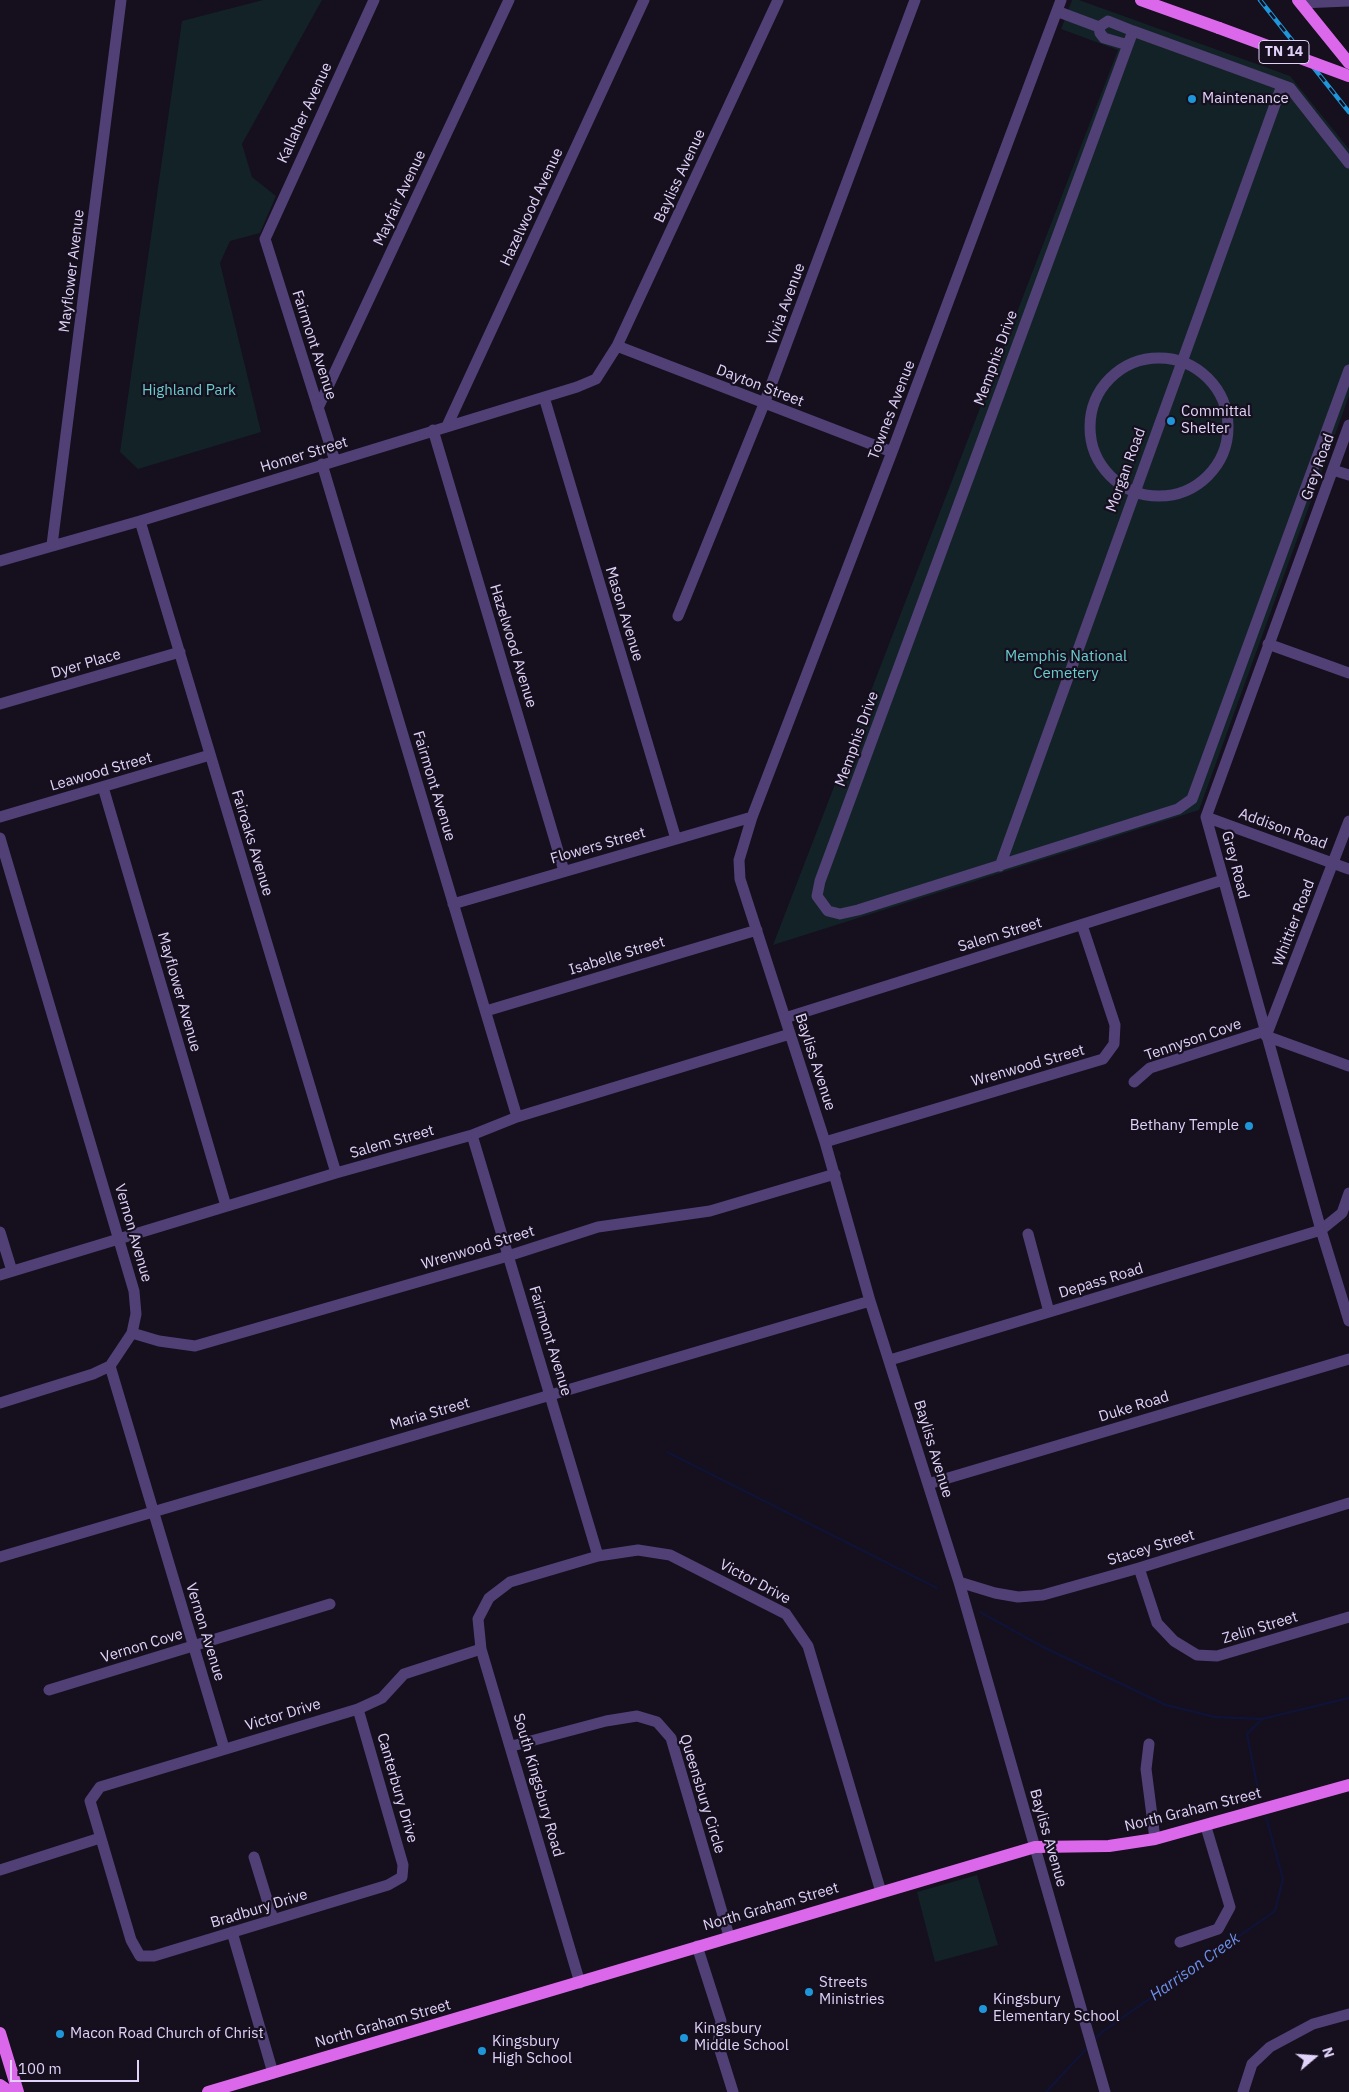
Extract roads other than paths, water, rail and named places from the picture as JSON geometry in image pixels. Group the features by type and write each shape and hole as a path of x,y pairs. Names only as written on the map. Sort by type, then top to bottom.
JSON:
{"main road":[{"name":"TN 14","path":"1141,0 1349,76"},
{"path":"1299,1 1349,63"},
{"path":"1328,37 1349,50"},
{"name":"North Graham Street","path":"208,2092 729,1936 1036,1847 1109,1846 1155,1839 1206,1827 1349,1785"},
{"path":"0,2033 3,2053 16,2091"},
{"path":"0,2085 16,2091"}],"street":[{"name":"Mayflower Avenue","path":"52,545 121,0"},
{"name":"Kallaher Avenue","path":"264,239 374,0"},
{"name":"Mayfair Avenue","path":"318,408 508,0"},
{"name":"Hazelwood Avenue","path":"447,426 644,0"},
{"name":"Bayliss Avenue","path":"608,364 778,0"},
{"name":"Vivia Avenue","path":"678,616 764,404 916,0"},
{"name":"Townes Avenue","path":"752,817 1059,12 1061,0"},
{"name":"Townes Avenue","path":"1059,12 1068,0"},
{"path":"1299,1 1349,1"},
{"path":"1059,12 1099,26 1108,21 1290,88 1349,162"},
{"path":"1099,26 1100,33 1104,38 1128,45"},
{"name":"Memphis Drive","path":"1133,31 827,862 817,896 828,911 840,914 1000,866 1178,809 1192,799 1349,370"},
{"name":"Morgan Road","path":"1000,866 1282,85"},
{"name":"Fairmont Avenue","path":"264,239 334,460"},
{"name":"Dayton Street","path":"617,346 892,452"},
{"path":"1158,358 1181,361 1200,372 1215,388 1222,401 1228,429 1224,450 1213,470 1197,484 1184,490 1156,496 1134,492 1114,480 1098,461 1090,439 1090,415 1098,392 1114,374 1134,362 1158,358"},
{"name":"Homer Street","path":"0,561 140,521 544,397 596,379 608,364"},
{"name":"Mason Avenue","path":"544,397 676,839"},
{"name":"Grey Road","path":"1349,425 1206,817 1321,1230 1349,1321"},
{"name":"Hazelwood Avenue","path":"433,430 564,871"},
{"name":"Fairmont Avenue","path":"322,464 517,1117"},
{"path":"1333,470 1349,475"},
{"name":"Fairoaks Avenue","path":"140,521 336,1173"},
{"path":"1268,644 1349,673"},
{"name":"Dyer Place","path":"0,704 180,652"},
{"name":"Leawood Street","path":"0,817 210,755"},
{"name":"Mayflower Avenue","path":"103,787 226,1206"},
{"name":"Bayliss Avenue","path":"752,817 739,860 740,879 825,1142 870,1301 959,1582 1105,2092"},
{"name":"Flowers Street","path":"453,904 752,817"},
{"name":"Addison Road","path":"1206,817 1349,869"},
{"name":"Whittier Road","path":"1266,1033 1334,863 1349,820"},
{"name":"Vernon Avenue","path":"0,838 134,1291 136,1314 132,1333 110,1366 224,1748"},
{"name":"Salem Street","path":"785,1018 1223,880"},
{"name":"Wrenwood Street","path":"825,1142 1103,1060 1114,1044 1115,1025 1082,925"},
{"name":"Isabelle Street","path":"486,1011 757,930"},
{"path":"1266,1033 1349,1066"},
{"name":"Tennyson Cove","path":"1134,1082 1150,1068 1266,1033"},
{"name":"Salem Street","path":"0,1275 336,1173 472,1135 517,1117 790,1034"},
{"name":"Fairmont Avenue","path":"472,1135 598,1556"},
{"name":"Wrenwood Street","path":"132,1333 159,1342 195,1346 508,1256 598,1227 710,1211 834,1174"},
{"path":"1321,1230 1342,1213 1349,1193"},
{"name":"Depass Road","path":"890,1360 1321,1230"},
{"path":"0,1232 12,1271"},
{"path":"1028,1234 1049,1312"},
{"name":"Maria Street","path":"0,1557 870,1301"},
{"name":"Duke Road","path":"928,1484 1349,1359"},
{"path":"0,1403 93,1374 110,1366"},
{"name":"Stacey Street","path":"959,1582 995,1593 1018,1597 1043,1595 1139,1568 1349,1503"},
{"name":"Victor Drive","path":"489,1598 510,1582 598,1556 638,1550 670,1555 786,1614 808,1646 881,1892"},
{"name":"Zelin Street","path":"1139,1568 1158,1623 1174,1641 1196,1655 1217,1656 1349,1617"},
{"name":"South Kingsbury Road","path":"489,1598 478,1620 481,1649 512,1746 580,1982"},
{"name":"Vernon Cove","path":"49,1690 330,1604"},
{"name":"Victor Drive","path":"100,1838 90,1802 100,1787 358,1708 382,1698 404,1674 481,1649"},
{"name":"Canterbury Drive","path":"358,1708 403,1865 402,1877"},
{"name":"Queensbury Circle","path":"512,1746 606,1721 637,1716 657,1722 671,1738 729,1936"},
{"path":"1149,1744 1146,1768 1155,1839"},
{"path":"1180,1942 1218,1929 1230,1907 1206,1827"},
{"path":"0,1870 100,1838"},
{"name":"Bradbury Drive","path":"100,1838 131,1940 140,1956 147,1958 388,1885 402,1877"},
{"path":"254,1857 273,1919"},
{"path":"232,1932 273,2073"},
{"path":"697,1946 721,2021 718,2044 733,2092"},
{"path":"1243,2092 1252,2064 1270,2047 1314,2024 1349,2014"}],"waterway":[{"path":"667,1452 937,1588"},
{"path":"980,1612 1043,1647 1166,1705 1215,1717 1262,1719"},
{"name":"Harrison Creek","path":"1259,1795 1247,1734 1262,1719 1349,1698"},
{"name":"Harrison Creek","path":"1093,2041 1102,2032 1275,1911 1283,1879 1266,1817"},
{"name":"Harrison Creek","path":"1046,2092 1088,2047"}],"railway":[{"path":"1260,0 1349,112"}],"place":[{"name":"Maintenance","path":"1192,99"},
{"name":"Committal Shelter","path":"1171,421"},
{"name":"Bethany Temple","path":"1249,1126"},
{"name":"Streets Ministries","path":"809,1992"},
{"name":"Kingsbury Elementary School","path":"983,2009"},
{"name":"Macon Road Church of Christ","path":"60,2034"},
{"name":"Kingsbury Middle School","path":"684,2038"},
{"name":"Kingsbury High School","path":"482,2051"}],"park label":[{"name":"Highland Park","path":"189,391"},
{"name":"Memphis National Cemetery","path":"1066,666"}]}
